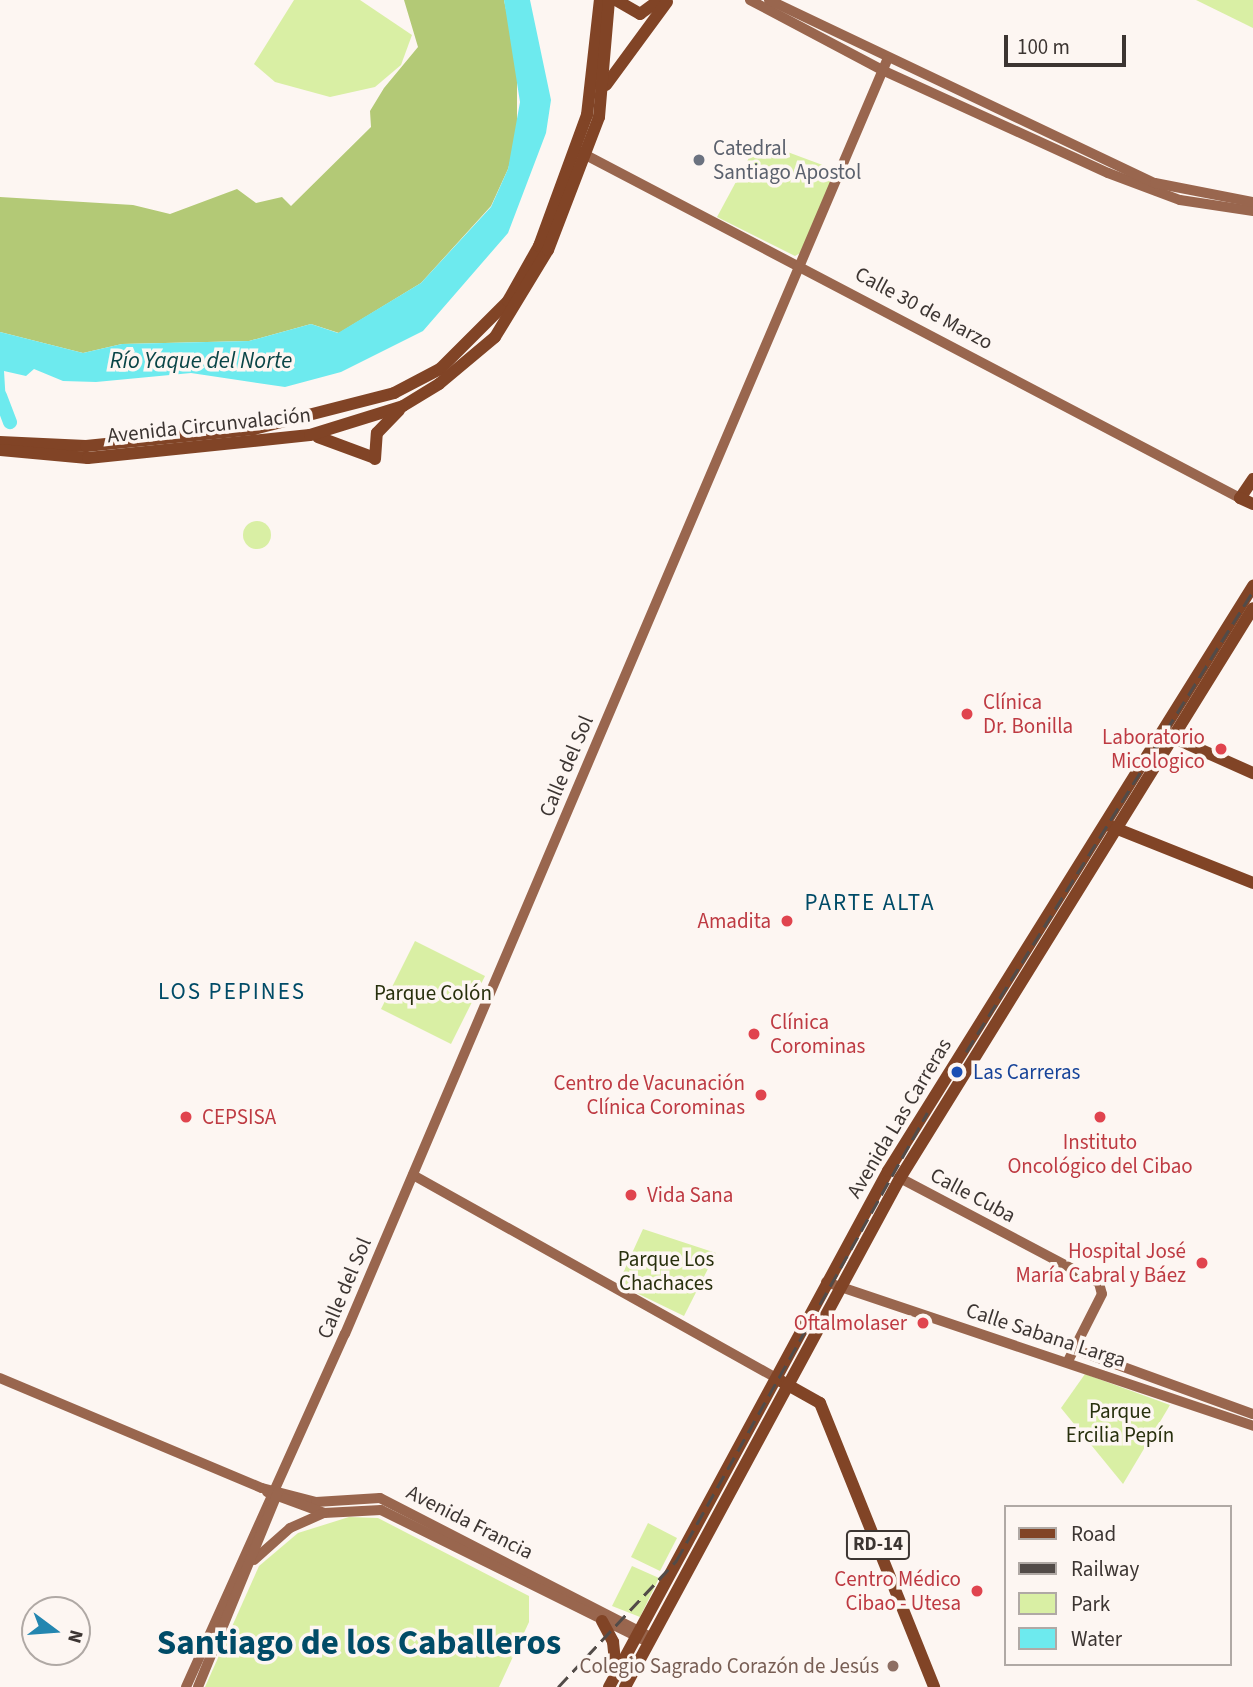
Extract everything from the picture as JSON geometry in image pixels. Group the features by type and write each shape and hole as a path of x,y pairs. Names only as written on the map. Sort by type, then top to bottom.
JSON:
{"main road":[{"name":"Avenida Circunvalación","path":"0,442 132,443 301,420 394,393 464,350 508,302 539,246 583,153 595,80 600,0"},
{"name":"Avenida Circunvalación","path":"0,450 88,458 310,435 403,406 495,337 548,250 606,86 609,0"},
{"path":"616,0 640,14 663,1"},
{"path":"750,0 1153,191 1253,211"},
{"path":"769,0 884,65 1155,183 1253,202"},
{"path":"606,86 663,1"},
{"name":"Calle del Sol","path":"186,1687 413,1175 884,65"},
{"name":"Calle 30 de Marzo","path":"583,153 800,263 1253,505"},
{"path":"301,420 352,424 394,393"},
{"path":"310,435 373,458 377,433 403,406"},
{"path":"1240,498 1253,479"},
{"name":"Avenida Las Carreras","path":"779,1380 839,1286 900,1178 1253,586"},
{"name":"Avenida Las Carreras","path":"609,1687 643,1636 779,1380 826,1282 1109,826 1172,737 1253,608"},
{"path":"1172,737 1253,773"},
{"path":"1109,826 1253,883"},
{"path":"413,1175 779,1380"},
{"name":"Calle Cuba","path":"900,1178 1099,1283 1102,1294 1068,1361"},
{"name":"Calle Sabana Larga","path":"826,1282 1068,1361 1253,1426"},
{"name":"Calle Sabana Larga","path":"1074,1349 1253,1414"},
{"name":"Avenida Francia","path":"0,1378 324,1513 381,1510 602,1621 643,1636"},
{"name":"RD-14","path":"779,1380 820,1403 934,1687"},
{"name":"Calle del Sol","path":"198,1687 248,1567 272,1492"},
{"name":"Avenida Francia","path":"272,1492 316,1502 380,1498 643,1636"},
{"path":"248,1567 281,1535 324,1513"},
{"path":"602,1621 613,1642 616,1673"},
{"name":"Avenida Las Carreras","path":"625,1687 643,1636"}],"green space":[{"path":"294,0 360,0 412,35 401,65 375,87 330,97 275,82 254,64"},
{"path":"404,0 504,0 517,61 517,137 508,169 491,206 421,283 339,333 311,324 249,341 122,344 83,353 0,332 0,197 133,205 170,214 237,189 256,203 282,197 291,206 371,127 370,111 384,88 418,47"},
{"path":"1196,0 1253,0 1253,28"},
{"path":"758,141 836,170 802,252 795,256 717,217"},
{"path":"257,521 267,525 271,535 267,545 257,549 247,545 243,535 247,525"},
{"name":"Parque Colón","path":"415,941 485,976 451,1044 381,1009"},
{"name":"Parque Los Chachaces","path":"643,1229 716,1253 684,1316 618,1284"},
{"name":"Parque Ercilia Pepín","path":"1085,1374 1170,1405 1123,1484 1061,1408"},
{"path":"349,1517 378,1518 529,1596 529,1622 499,1687 205,1687 259,1566 298,1533"},
{"path":"648,1523 677,1538 660,1571 631,1557"},
{"path":"632,1566 659,1578 640,1617 612,1606"}],"water":[{"name":"Río Yaque del Norte","path":"504,0 530,0 551,100 546,133 508,233 423,331 341,372 285,387 191,373 96,382 63,381 34,369 26,376 4,371 7,420 0,403 0,332 83,353 122,344 249,341 311,324 338,333 421,283 491,207 508,169 520,102"}],"waterway":[{"path":"0,396 10,422"}],"railway":[{"path":"966,1052 1253,591"},
{"path":"558,1687 676,1561 927,1113"}],"place":[{"name":"Catedral Santiago Apostol","path":"699,160"},
{"name":"Clínica Dr. Bonilla","path":"967,714"},
{"name":"Laboratorio Micologico","path":"1221,749"},
{"name":"Amadita","path":"787,921"},
{"name":"Clínica Corominas","path":"754,1034"},
{"name":"Las Carreras","path":"957,1072"},
{"name":"Centro de Vacunación Clínica Corominas","path":"761,1095"},
{"name":"CEPSISA","path":"186,1117"},
{"name":"Instituto Oncológico del Cibao","path":"1100,1117"},
{"name":"Vida Sana","path":"631,1195"},
{"name":"Hospital José María Cabral y Báez","path":"1202,1263"},
{"name":"Oftalmolaser","path":"923,1323"},
{"name":"Centro Médico Cibao - Utesa","path":"977,1591"},
{"name":"Colegio Sagrado Corazón de Jesús","path":"893,1666"}],"district":[{"name":"PARTE ALTA","path":"870,903"},
{"name":"LOS PEPINES","path":"232,992"},
{"name":"Santiago de los Caballeros","path":"359,1643"}]}
